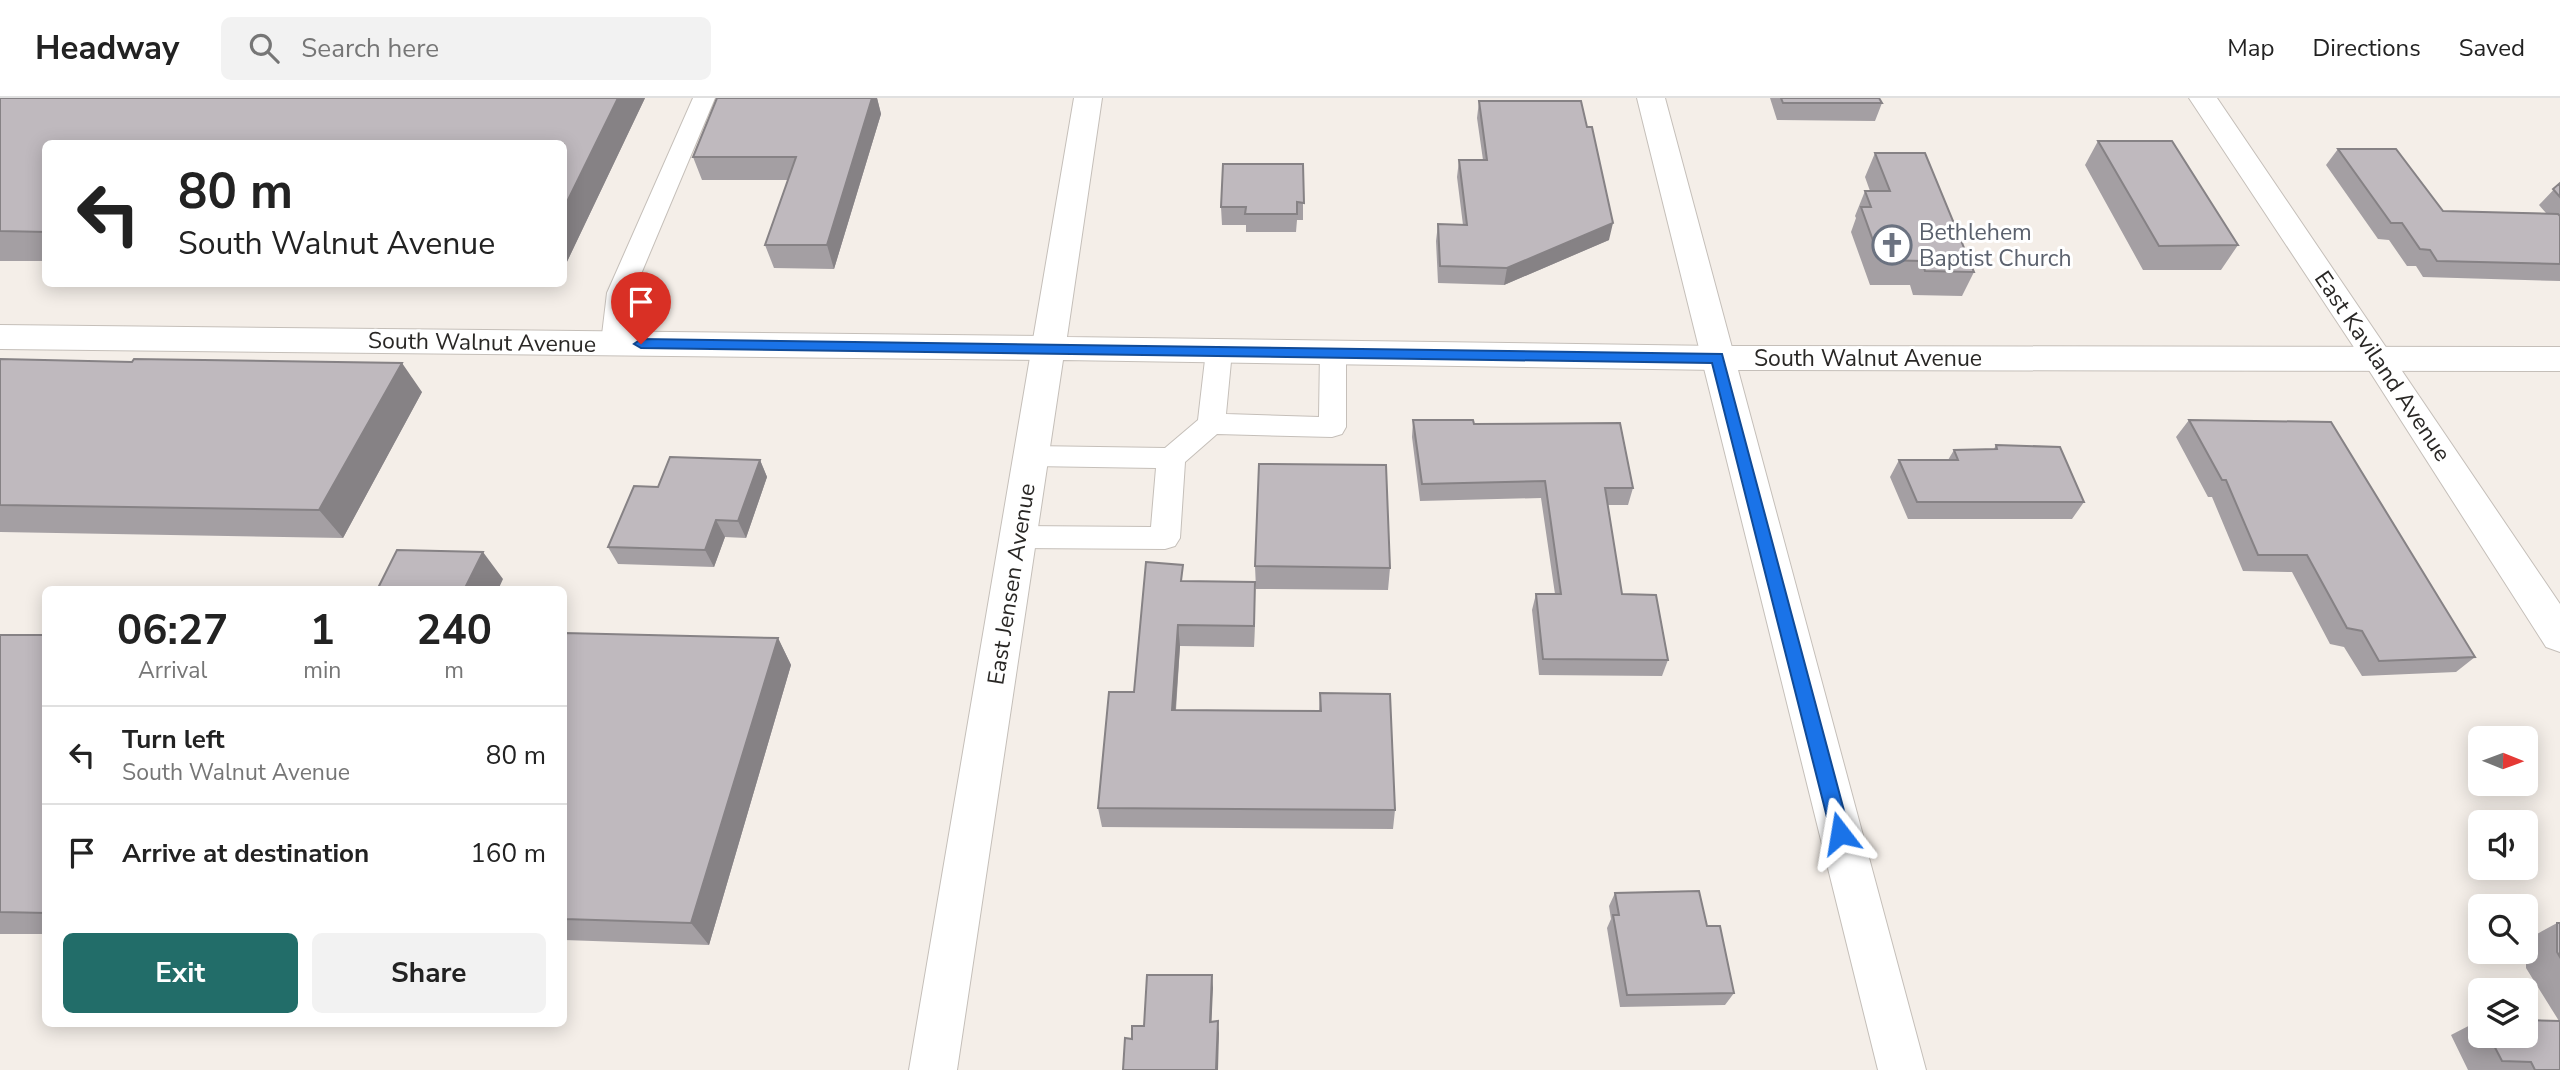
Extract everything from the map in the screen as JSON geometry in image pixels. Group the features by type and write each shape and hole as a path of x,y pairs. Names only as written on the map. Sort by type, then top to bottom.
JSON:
{"street":[{"name":"East Jensen Avenue","path":"933,1070 1088,98"},
{"path":"1651,98 1902,1070"},
{"name":"East Kaviland Avenue","path":"2203,98 2377,356 2560,636"},
{"name":"South Walnut Avenue","path":"0,337 1717,358 2377,356 2560,359"}],"lane":[{"path":"614,343 620,293 704,98"},
{"path":"1211,424 1219,351"},
{"path":"1032,456 1171,458 1211,424 1332,427 1332,352"},
{"path":"1018,537 1166,538 1171,458"}],"building":[{"path":"0,98 618,98 567,202 567,140 42,140 42,232 0,231"},
{"path":"717,98 872,98 827,245 765,245 796,157 693,157"},
{"path":"1781,98 1879,98 1882,103 1783,103"},
{"path":"1479,101 1581,101 1587,127 1592,127 1613,223 1507,268 1440,266 1438,224 1467,225 1459,160 1487,160"},
{"path":"2098,141 2172,141 2238,245 2159,246"},
{"path":"2338,149 2396,149 2443,211 2558,214 2560,264 2437,261 2430,250 2420,249 2402,223 2391,223"},
{"path":"1875,153 1925,153 1974,272 1925,271 1922,261 1880,260 1861,207 1871,207 1865,191 1890,191"},
{"path":"1223,164 1303,164 1304,203 1297,202 1297,214 1245,214 1246,207 1221,207"},
{"path":"2560,183 2560,197 2553,189"},
{"path":"0,359 402,363 319,510 0,505"},
{"path":"1413,420 1473,420 1474,424 1620,423 1633,488 1605,488 1622,594 1656,595 1668,660 1543,659 1536,594 1561,594 1545,481 1422,484"},
{"path":"2189,420 2331,422 2475,657 2379,661 2362,631 2347,628 2307,555 2258,555 2226,480 2222,480"},
{"path":"1996,445 2060,447 2084,502 1917,502 1899,460 1958,460 1954,450 1997,449"},
{"path":"670,457 760,460 738,521 716,520 705,550 608,547 634,486 658,487"},
{"path":"1259,464 1386,465 1390,568 1255,566"},
{"path":"397,550 483,552 466,586 379,586"},
{"path":"1146,562 1183,565 1181,581 1255,582 1254,626 1178,625 1172,710 1321,711 1320,693 1390,694 1395,810 1098,808 1109,692 1134,692"},
{"path":"567,633 778,638 691,923 567,919"},
{"path":"0,635 42,635 42,913 0,912"},
{"path":"1699,891 1707,926 1720,926 1734,993 1627,995 1613,915 1619,915 1615,893"},
{"path":"2557,923 2560,923 2560,957 2557,952"},
{"path":"1147,975 1212,975 1210,1022 1218,1021 1216,1070 1123,1070 1125,1038 1132,1039 1132,1026 1144,1026"},
{"path":"2538,1020 2560,1021 2560,1070 2535,1070 2531,1062 2502,1061 2495,1048 2538,1048"}],"place":[{"name":"Bethlehem Baptist Church","path":"1892,245"}],"route":[{"path":"641,344 1717,358 1840,833"}]}
